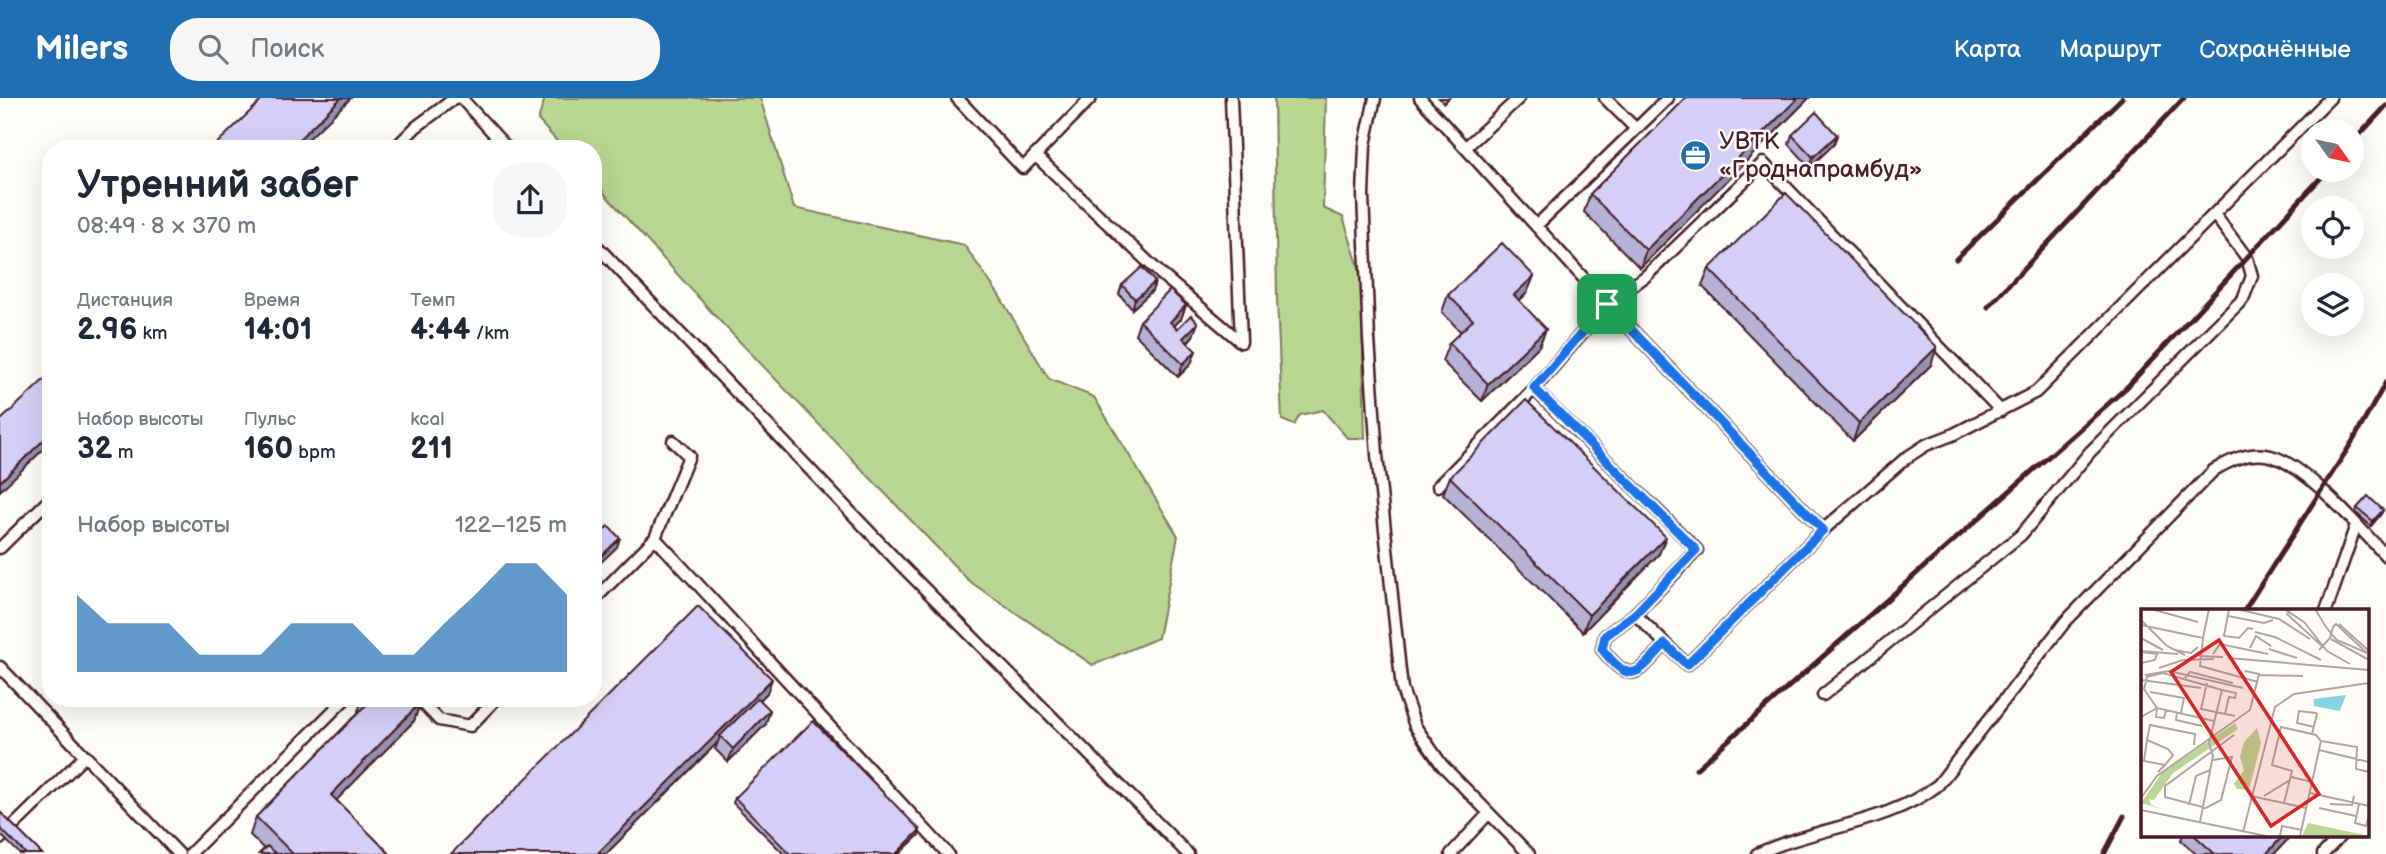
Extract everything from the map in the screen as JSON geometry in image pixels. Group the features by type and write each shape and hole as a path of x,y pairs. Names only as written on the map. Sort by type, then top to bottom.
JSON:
{"lane":[{"path":"403,140 455,98"},
{"path":"461,98 500,140"},
{"path":"957,98 1023,168 1091,98"},
{"path":"1035,155 1162,275 1241,342 1231,98"},
{"path":"1375,98 1365,145 1363,195 1369,339 1377,455 1402,690 1415,726 1441,765 1530,854"},
{"path":"1420,98 1607,304 1823,530"},
{"path":"1466,147 1519,98"},
{"path":"1605,98 1636,129"},
{"path":"1536,226 1668,98"},
{"path":"1635,614 1687,665 1823,530 1906,458 1926,445 2036,392 2330,98"},
{"path":"1438,486 1534,388 1607,304 1646,276 1763,163 2001,411"},
{"path":"1823,695 2021,535 2090,452 2243,299 2252,276 2247,258 2214,214"},
{"path":"602,251 901,565 1188,854"},
{"path":"1534,388 1696,550 1635,614 1605,636 1602,649 1618,669 1630,673 1641,670 1665,644"},
{"path":"602,592 655,538 689,456 673,441"},
{"path":"1757,854 1815,832 1895,810 1921,798 1938,785 2065,622 2214,470 2232,460 2265,454 2280,458 2320,488 2386,556"},
{"path":"0,548 42,507"},
{"path":"2327,609 2356,525"},
{"path":"655,538 948,854"},
{"path":"0,667 179,854"},
{"path":"190,854 337,707"},
{"path":"427,707 439,720 470,726 488,707"},
{"path":"0,839 85,756"},
{"path":"1451,854 1489,813"},
{"path":"2323,854 2340,836"}],"green space":[{"path":"545,98 760,98 794,208 964,245 999,295 1049,379 1094,397 1178,536 1158,638 1093,665 969,581 718,319 602,191 602,140 556,140 538,120"},
{"path":"1274,98 1326,98 1323,208 1343,217 1361,274 1365,438 1347,438 1323,410 1300,415 1294,425 1282,420"}],"building":[{"path":"264,98 341,98 298,140 220,140"},
{"name":"УВТК «Гроднапрамбуд»","path":"1686,98 1798,98 1646,250 1590,194"},
{"path":"1816,112 1837,135 1813,157 1792,135"},
{"path":"1786,193 1937,347 1859,423 1709,269"},
{"path":"1502,243 1534,276 1514,295 1546,329 1488,384 1449,343 1473,320 1448,295"},
{"path":"1142,267 1155,282 1135,299 1122,285"},
{"path":"1170,290 1186,305 1170,322 1177,329 1191,315 1198,323 1183,338 1196,351 1183,364 1140,321"},
{"path":"42,381 42,442 0,482 0,421"},
{"path":"1526,400 1666,537 1589,615 1450,477"},
{"path":"2368,496 2383,510 2373,521 2357,508"},
{"path":"608,526 620,538 602,555 602,532"},
{"path":"698,606 772,679 597,854 451,854 597,707 602,707 602,702"},
{"path":"758,698 770,710 733,749 720,736"},
{"path":"364,707 416,707 331,795 390,854 293,854 256,817"},
{"path":"813,721 920,830 896,854 790,854 735,798"},
{"path":"0,812 42,854 26,854 0,828"},
{"path":"2195,836 2283,836 2266,854 2215,854"},
{"path":"267,846 276,854 259,854"}],"railway":[{"path":"1956,259 2122,98"},
{"path":"1988,307 2184,98"},
{"path":"2364,130 2386,106"},
{"path":"1696,769 2126,388 2317,182"},
{"path":"2245,609 2354,439 2386,382"},
{"path":"2104,854 2124,816"}],"place":[{"name":"УВТК «Гроднапрамбуд»","path":"1696,155"}],"route":[{"path":"1607,304 1823,530 1687,665 1665,644 1641,670 1630,673 1618,669 1602,649 1605,636 1635,614 1696,550 1534,388 1607,304"}]}
